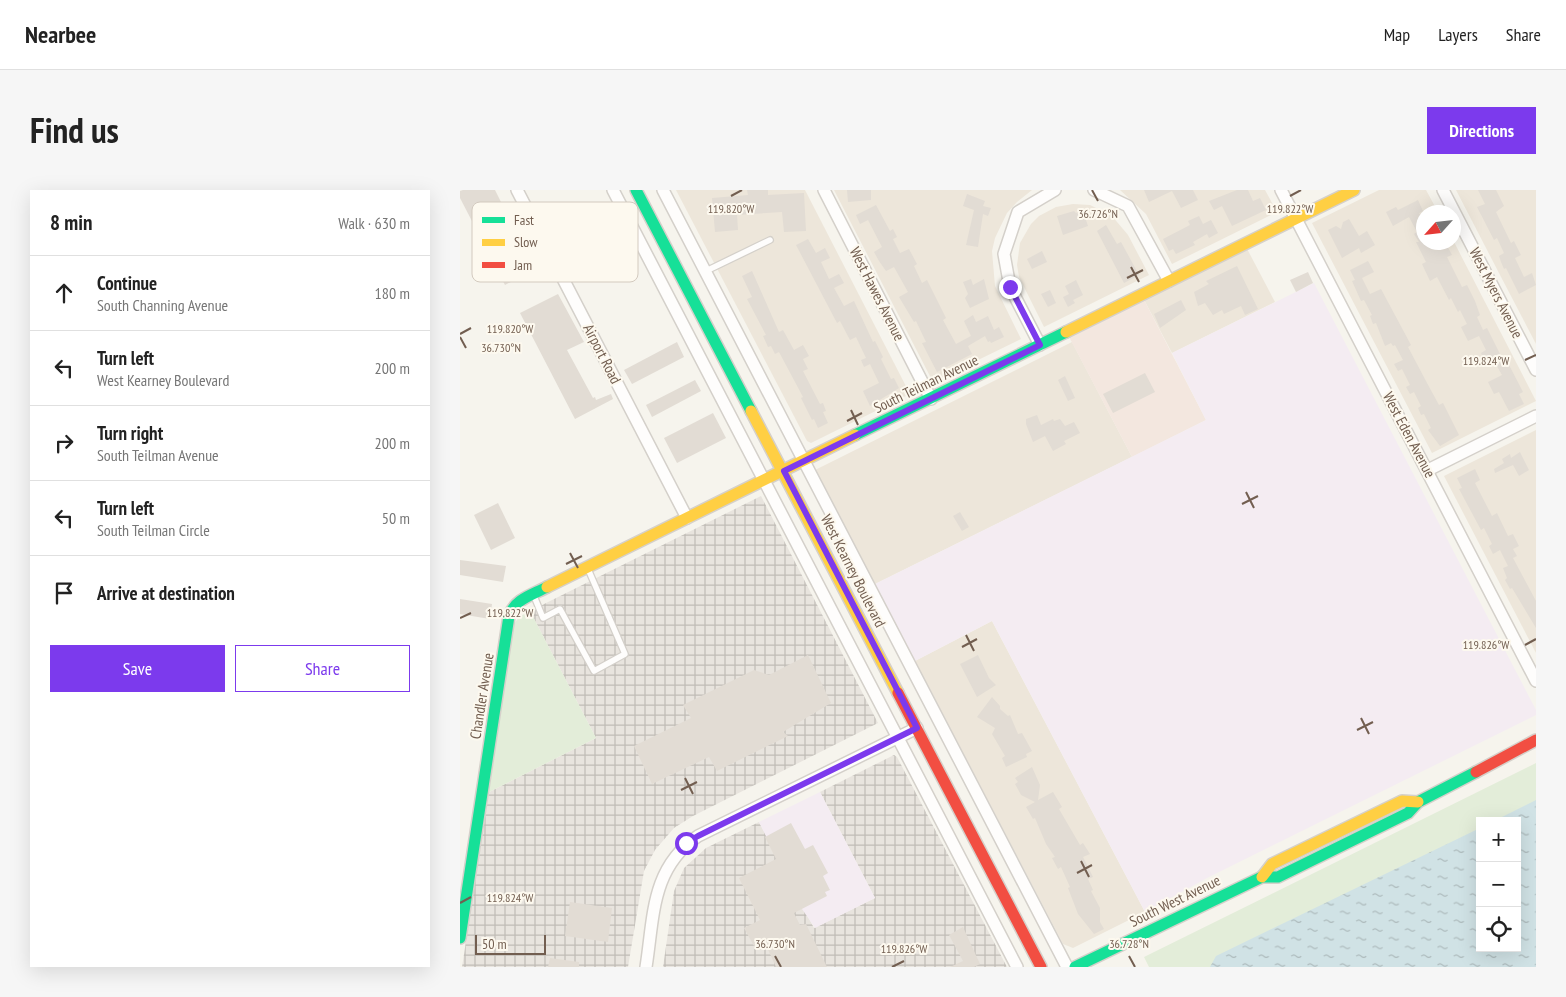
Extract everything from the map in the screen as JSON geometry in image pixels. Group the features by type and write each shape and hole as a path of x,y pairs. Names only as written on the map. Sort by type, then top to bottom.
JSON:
{"street":[{"name":"Airport Road","path":"518,190 524,202"},
{"path":"612,190 618,202"},
{"name":"West Kearney Boulevard","path":"636,190 1042,967"},
{"name":"West Kearney Boulevard","path":"664,190 1067,967"},
{"name":"West Hawes Avenue","path":"824,190 931,399"},
{"path":"1040,345 1010,287 1004,254 1018,212 1055,190"},
{"path":"1094,190 1128,206 1169,281"},
{"name":"West Eden Avenue","path":"1281,190 1536,681"},
{"name":"South Teilman Avenue","path":"512,606 587,567 1354,190"},
{"name":"West Myers Avenue","path":"1443,190 1536,370"},
{"path":"638,240 1017,967"},
{"name":"Airport Road","path":"565,282 687,518"},
{"path":"1428,470 1536,416"},
{"name":"Chandler Avenue","path":"460,938 512,606"},
{"path":"646,967 661,879 676,853 686,843 917,728"},
{"name":"South West Avenue","path":"1074,967 1262,877 1278,877 1408,813 1418,802 1536,740"}],"lane":[{"path":"706,271 770,240"},
{"path":"533,594 543,618 560,609 594,671 625,654 587,567"}],"shaded area":[{"path":"676,190 805,190 910,394 811,443 807,441"},
{"path":"834,190 1032,190 1007,213 995,238 992,251 995,286 1021,339 933,382"},
{"path":"1120,190 1265,190 1277,212 1172,264 1146,214"},
{"path":"1379,190 1426,190 1434,205 1416,205 1416,250 1458,250 1536,401 1432,453 1312,223"},
{"path":"1456,190 1536,190 1536,344 1500,275"},
{"path":"1073,204 1090,205 1112,216 1128,235 1149,275 1044,327 1019,277 1017,265 1020,243 1031,224 1039,216 1056,207"},
{"path":"1244,243 1275,302 1172,353 1141,294"},
{"path":"1314,283 1536,710 1536,715 1207,878 1145,912 992,621 915,661 875,584 1206,420 1172,353"},
{"path":"1141,294 1206,420 1132,457 1066,331"},
{"path":"1072,342 1132,457 875,584 815,470"},
{"path":"1536,430 1536,653 1444,476"},
{"path":"761,496 878,723 693,816 674,828 655,850 644,871 628,967 462,967 489,792 596,738 530,611"},
{"path":"992,621 1145,912 1073,948 1063,944 915,661"},
{"path":"894,755 897,757 1007,967 663,967 674,891 684,868 706,848 759,822 814,928 875,898 820,792"},
{"path":"820,792 875,898 815,928 802,909 759,822"}],"green space":[{"path":"530,611 596,738 489,792 514,624 519,617"},
{"path":"1536,763 1536,967 1149,967 1144,957"}],"water":[{"path":"1536,800 1536,967 1210,967 1216,956 1476,830 1476,952 1521,952 1521,817 1502,817"}],"building":[{"path":"495,190 501,202 472,202 472,221 460,198 460,191"},
{"path":"747,190 768,190 768,195 804,193 806,231 784,232 782,212 737,215 738,230 715,232 712,198 748,195"},
{"path":"847,190 871,190 871,200 848,202"},
{"path":"1144,190 1193,190 1198,200 1181,208 1172,191 1149,202"},
{"path":"1237,190 1248,190 1253,201 1260,198 1266,210 1232,226 1222,206 1214,210 1209,201"},
{"path":"1478,190 1496,190 1504,206 1496,212 1511,243 1514,241 1521,255 1515,258 1524,277 1532,273 1536,285 1519,294 1501,262 1499,256 1504,253 1497,238 1494,240 1477,207 1485,204"},
{"path":"967,194 985,201 983,206 991,208 988,216 983,214 978,247 966,245 974,210 963,206"},
{"path":"1418,200 1420,205 1416,205 1416,230 1409,217 1393,226 1386,212 1396,207 1398,210"},
{"path":"876,205 890,231 893,229 897,237 893,239 900,253 909,249 917,264 914,266 922,283 927,280 946,318 943,320 956,344 971,336 964,321 973,315 976,322 988,316 994,330 999,327 1004,337 991,343 990,341 988,342 985,336 968,346 972,354 937,372 922,343 926,342 916,321 914,322 899,297 908,292 894,267 886,271 874,252 882,247 868,220 860,224 856,215"},
{"path":"1074,211 1076,213 1083,211 1088,226 1063,235 1057,216"},
{"path":"1199,216 1203,224 1211,220 1218,233 1209,238 1207,234 1193,242 1195,245 1176,254 1173,249 1169,251 1163,239 1190,225 1188,221"},
{"path":"1349,219 1359,236 1367,231 1375,245 1361,253 1359,248 1342,258 1328,230 1336,226 1341,229 1343,222"},
{"path":"1106,225 1117,244 1121,242 1139,275 1124,283 1097,231"},
{"path":"808,239 816,253 825,248 830,258 821,262 829,279 839,274 844,283 834,288 844,306 854,301 873,342 875,341 883,357 881,359 891,379 894,378 899,388 870,406 863,391 879,383 870,364 864,367 861,360 866,358 856,337 850,340 840,321 837,323 796,245"},
{"path":"1420,250 1449,250 1452,255 1447,257 1462,287 1467,285 1475,301 1480,315 1477,317 1483,330 1487,328 1505,364 1508,363 1523,392 1519,394 1524,404 1509,411 1499,392 1494,394 1488,382 1502,375 1494,361 1486,365 1481,353 1486,350 1479,336 1468,341 1461,327 1467,324 1460,310 1458,312 1451,298 1449,300 1437,277 1430,281 1422,264 1426,262"},
{"path":"1042,251 1047,262 1032,269 1027,259"},
{"path":"1368,261 1374,272 1362,278 1370,294 1381,289 1411,345 1408,347 1427,383 1439,405 1443,403 1459,435 1440,446 1428,430 1431,428 1424,414 1421,415 1418,408 1421,406 1414,392 1410,394 1406,387 1410,385 1402,369 1398,371 1394,364 1403,360 1395,345 1393,346 1391,343 1385,346 1376,323 1373,324 1370,316 1372,315 1364,300 1361,301 1352,281 1355,280 1350,270"},
{"path":"1237,266 1258,309 1245,315 1241,306 1224,314 1222,310 1213,315 1205,303 1198,306 1194,292 1209,284 1206,281"},
{"path":"752,271 779,332 783,330 794,350 803,345 809,356 803,359 808,369 803,371 820,404 823,403 826,411 823,412 828,423 818,428 814,419 812,420 801,398 803,397 779,352 775,354 771,346 768,347 763,336 766,335 747,299 752,297 742,276"},
{"path":"1308,272 1313,283 1296,292 1290,280"},
{"path":"971,279 973,285 984,279 989,299 970,308 965,298 968,294 963,282"},
{"path":"1076,280 1083,295 1073,300 1075,303 1068,307 1063,297 1069,294 1065,286"},
{"path":"1050,290 1056,303 1048,307 1041,294"},
{"path":"558,294 584,342 567,350 593,398 595,397 596,400 611,394 613,399 575,419 520,313"},
{"path":"1181,300 1186,310 1160,328 1154,314"},
{"path":"677,342 684,357 632,384 624,370"},
{"path":"1145,373 1155,392 1113,413 1103,394"},
{"path":"1065,376 1075,398 1068,401 1058,380"},
{"path":"695,380 701,391 652,417 646,405"},
{"path":"713,413 726,438 677,463 664,438"},
{"path":"1037,415 1041,425 1053,419 1054,421 1060,419 1065,426 1074,422 1080,433 1064,441 1066,444 1053,451 1045,436 1033,442 1026,419"},
{"path":"1520,452 1529,470 1519,476 1513,465 1495,473 1494,469 1504,463 1502,459 1510,454 1511,458"},
{"path":"1475,469 1480,480 1475,483 1492,516 1497,513 1508,536 1513,534 1519,546 1513,549 1517,556 1513,558 1536,601 1536,628 1512,588 1510,589 1505,580 1507,578 1503,568 1508,566 1500,550 1493,554 1489,546 1492,544 1484,528 1481,530 1459,489 1462,488 1457,478"},
{"path":"498,503 515,538 491,550 474,515"},
{"path":"960,512 969,527 962,531 953,516"},
{"path":"460,560 506,566 503,582 460,575"},
{"path":"460,599 492,604 490,619 460,614"},
{"path":"808,655 831,703 783,732 788,736 717,771 709,757 652,784 634,746 691,718 683,705 754,670 769,675"},
{"path":"978,655 989,678 996,685 977,697 960,664"},
{"path":"992,697 1000,706 1000,709 1008,716 1010,715 1018,734 1022,733 1032,751 1026,754 1027,757 1006,767 1002,758 1005,756 992,734 995,728 977,717"},
{"path":"1032,767 1040,785 1038,800 1053,792 1062,807 1059,809 1080,845 1083,843 1090,854 1083,857 1093,877 1088,879 1093,890 1091,891 1100,908 1100,922 1104,929 1094,934 1078,914 1068,888 1070,887 1061,867 1058,869 1052,858 1055,857 1046,844 1035,818 1033,819 1026,807 1035,802 1021,795 1015,784 1018,782 1015,778"},
{"path":"791,823 805,849 813,845 828,873 823,876 830,890 825,892 827,896 794,913 800,925 806,924 827,967 776,967 764,941 754,946 744,928 760,920 739,878 776,859 765,837"},
{"path":"570,902 612,908 608,942 565,936"},
{"path":"963,927 980,964 974,967 950,967 963,961 949,935"},
{"path":"550,958 579,962 579,967 548,967"}],"traffic: fast":[{"path":"636,190 751,411"},
{"path":"855,435 1066,332"},
{"path":"460,938 509,616 515,605 520,601 547,587"},
{"path":"1075,967 1262,877 1278,877 1408,813 1418,802 1476,772"}],"traffic: slow":[{"path":"1066,332 1354,190"},
{"path":"751,411 898,693"},
{"path":"547,587 855,435"},
{"path":"1262,877 1272,864 1402,801 1418,802"}],"traffic: jam":[{"path":"898,693 1041,967"},
{"path":"1476,772 1536,740"}],"route":[{"path":"686,843 917,728 784,471 1040,345 1010,287"}]}
